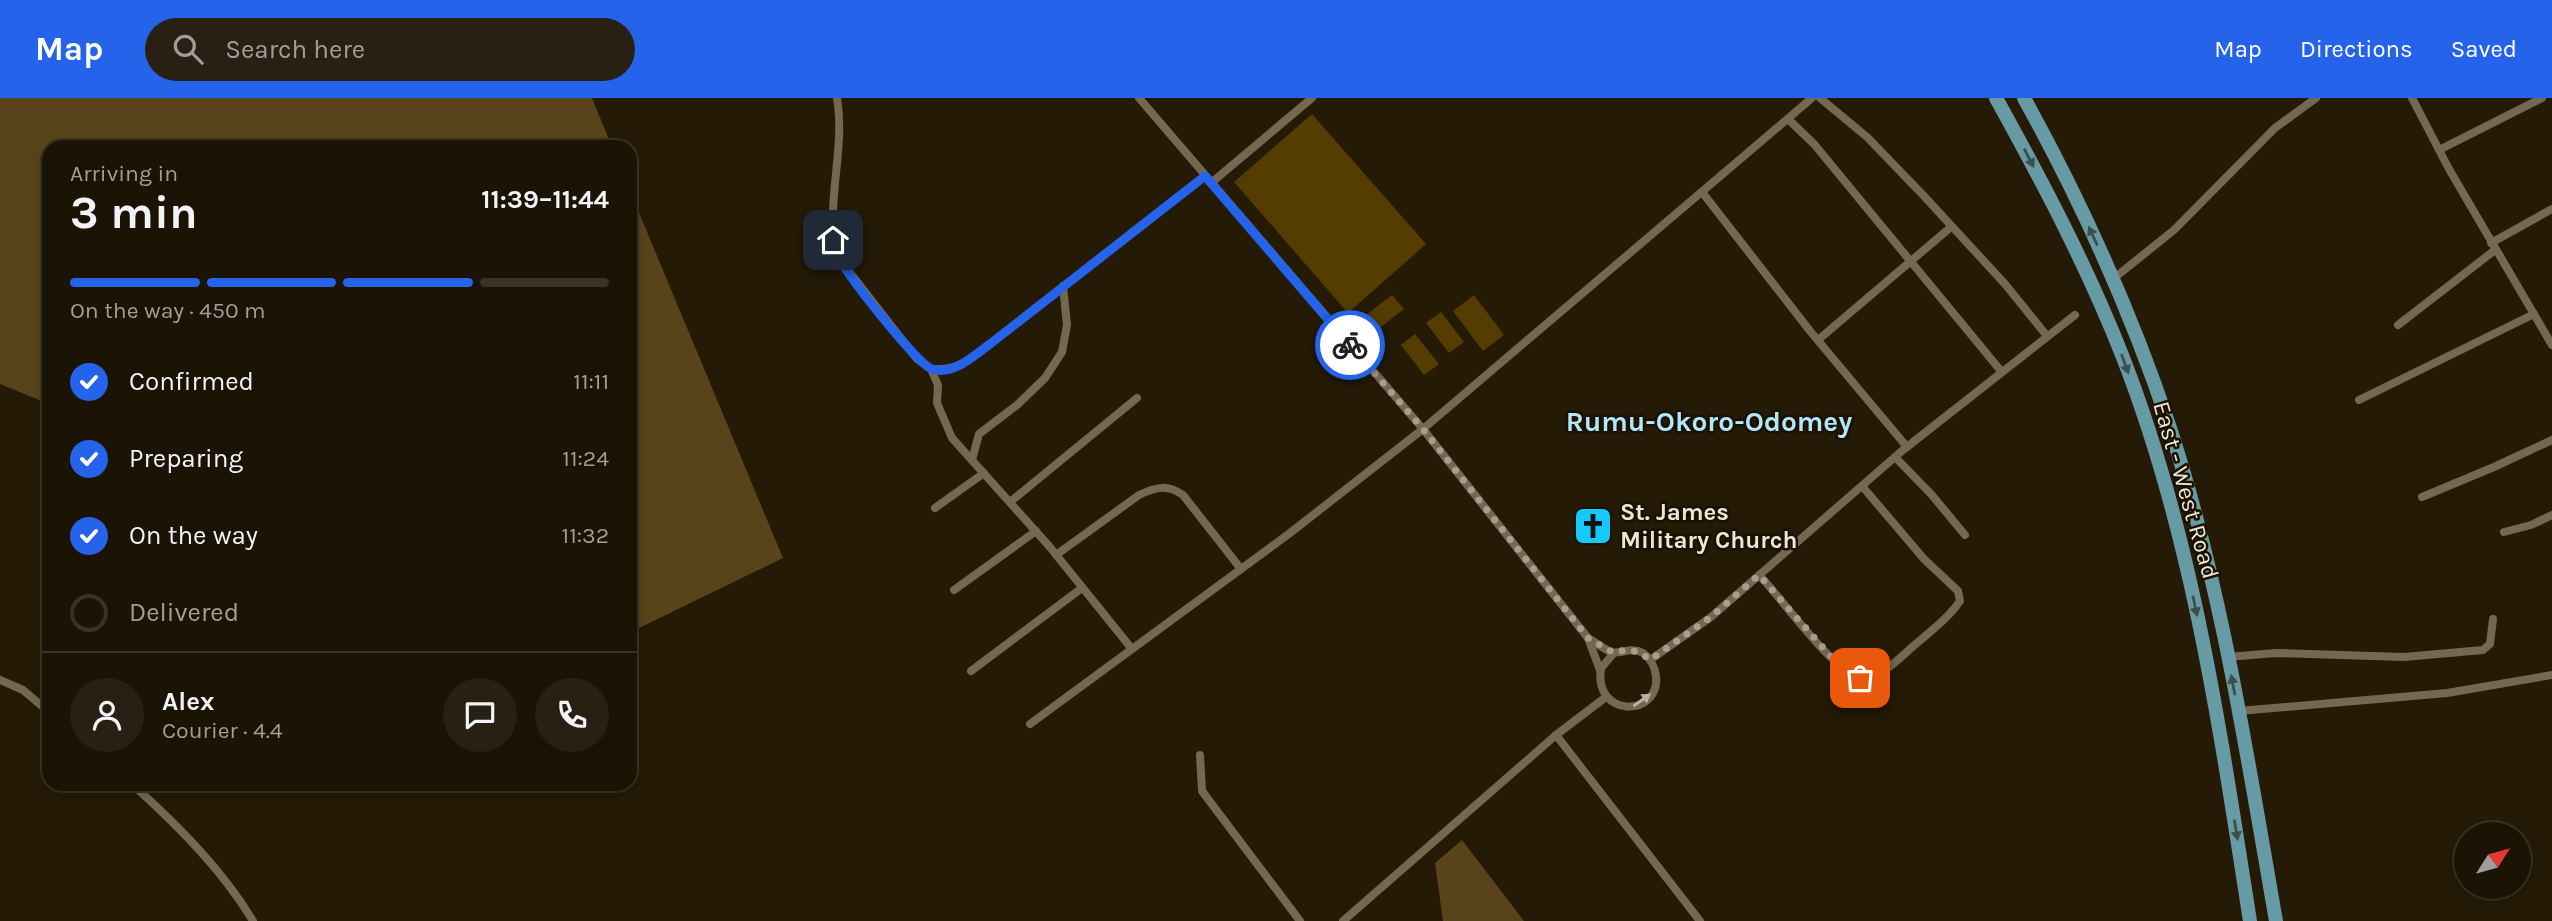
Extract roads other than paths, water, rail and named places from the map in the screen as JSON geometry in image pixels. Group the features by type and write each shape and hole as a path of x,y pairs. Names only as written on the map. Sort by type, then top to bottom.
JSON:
{"main road":[{"name":"East - West Road","path":"1996,98 2059,217 2111,330 2149,433 2186,565 2204,649 2250,921"},
{"name":"East - West Road","path":"2024,98 2113,279 2142,349 2170,429 2207,562 2228,657 2276,921"}],"street":[{"path":"837,98 841,139 833,224 837,256 917,359 931,369 938,385 937,403 952,438 1036,531 1132,649"},
{"path":"1139,98 1423,429 1588,638 1600,670 1601,688 1606,697 1623,707 1642,704 1650,697 1657,679 1650,660 1633,650 1614,653 1600,670"},
{"path":"931,369 947,370 959,366 1208,180 1312,98"},
{"path":"1030,724 1241,569 1423,429 1812,98"},
{"path":"1820,98 1867,137 2005,284 2047,336"},
{"path":"2113,279 2174,230 2275,128 2316,98"},
{"path":"2412,98 2493,246 2533,314 2548,331 2552,345"},
{"path":"2439,150 2542,98"},
{"path":"1788,119 1814,144 2001,371"},
{"path":"1702,192 1818,340 1908,447"},
{"path":"2398,325 2493,246 2552,209"},
{"path":"1818,340 1951,227"},
{"path":"972,460 979,434 1017,405 1045,378 1062,352 1067,325 1063,286"},
{"path":"1650,660 1711,617 1895,457 2075,314"},
{"path":"2358,400 2533,314"},
{"path":"1010,502 1137,398"},
{"path":"2422,496 2552,440"},
{"path":"1895,457 1965,535"},
{"path":"935,509 984,473"},
{"path":"1759,575 1841,668 1860,678 1875,675 1898,660 1953,611 1960,601 1958,591 1924,559 1862,486"},
{"path":"1056,555 1139,495 1154,489 1172,488 1183,495 1241,569"},
{"path":"2504,532 2531,525 2552,515"},
{"path":"954,590 1036,531"},
{"path":"971,671 1082,588"},
{"path":"2228,657 2276,653 2404,657 2483,650 2490,644 2493,619"},
{"path":"1588,638 1614,653"},
{"path":"2239,712 2447,693 2552,675"},
{"path":"0,680 23,690 42,706"},
{"path":"1343,921 1556,735 1606,697"},
{"path":"1556,735 1700,921"},
{"path":"1200,755 1202,791 1300,921"},
{"path":"139,791 181,831 224,880 253,921"}],"place":[{"name":"St. James Military Church","path":"1593,526"}],"district":[{"name":"Rumu-Okoro-Odomey","path":"1709,421"}]}
